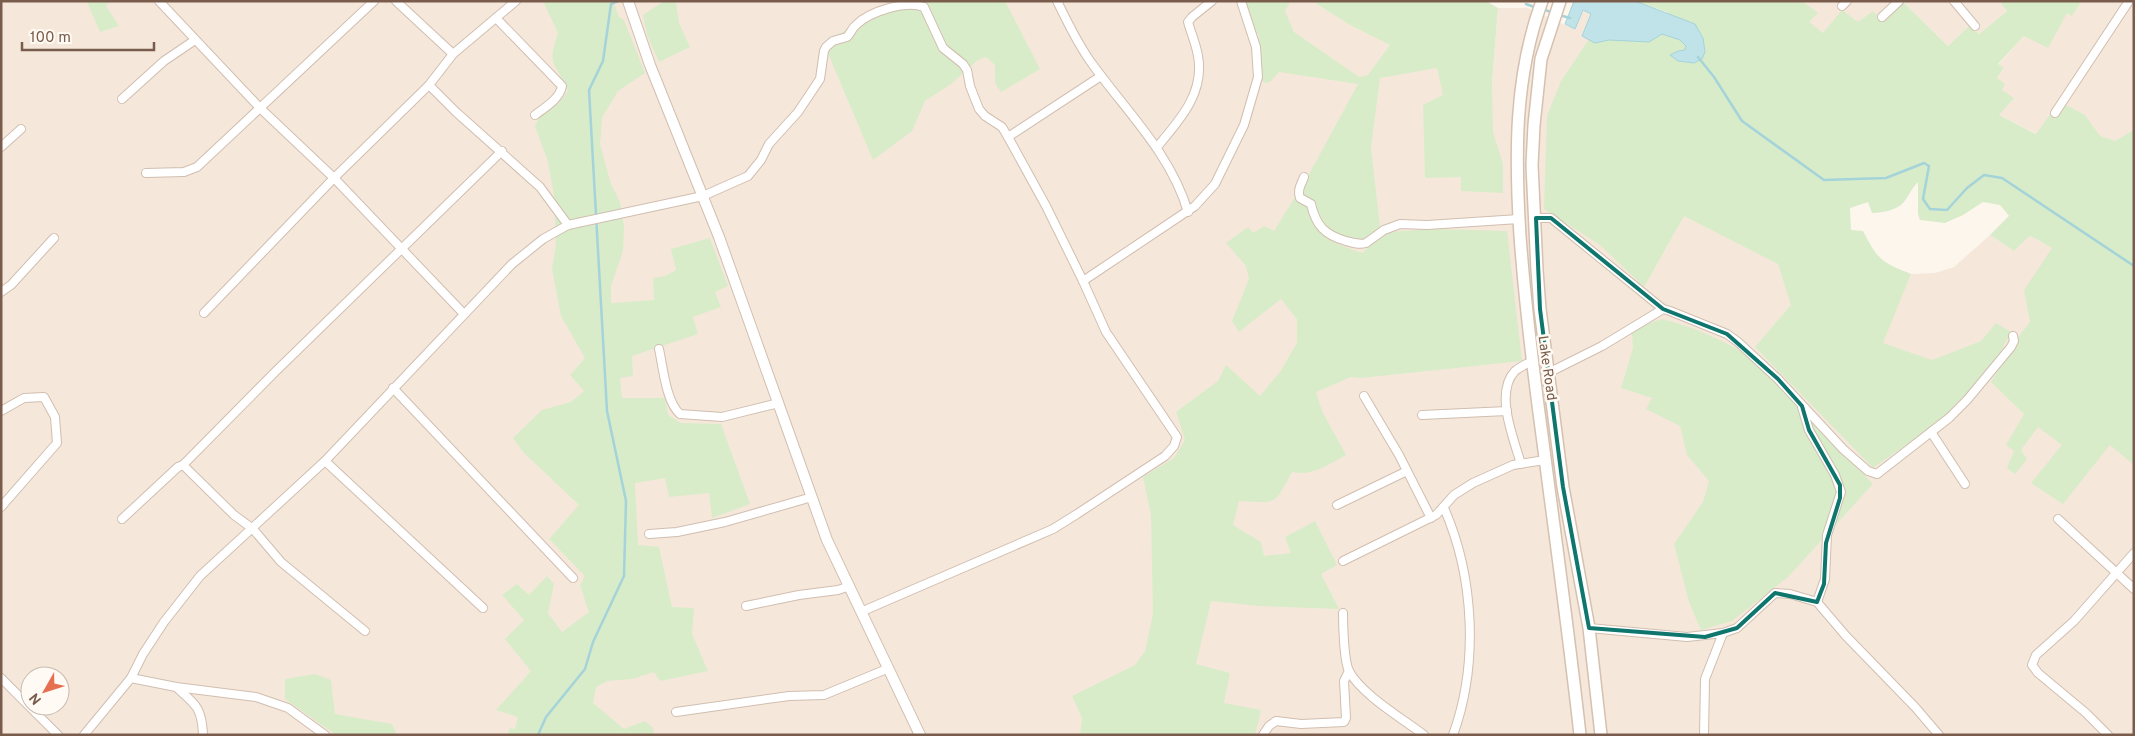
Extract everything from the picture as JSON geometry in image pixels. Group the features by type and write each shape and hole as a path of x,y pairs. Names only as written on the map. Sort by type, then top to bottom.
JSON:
{"main road":[{"name":"Lake Road","path":"1560,1 1541,58 1536,94 1532,165 1540,309 1563,487 1589,628 1601,735"},
{"name":"Lake Road","path":"1540,6 1523,69 1519,99 1517,160 1519,219 1525,305 1567,621 1580,735"}],"street":[{"path":"159,1 260,108 334,178 464,314"},
{"path":"146,173 184,172 197,167 208,159 374,1"},
{"path":"396,1 453,54"},
{"path":"204,313 334,178 429,85 453,54 516,1"},
{"path":"628,1 650,65 703,196 827,540 863,611 920,735"},
{"path":"1058,1 1082,49 1157,148 1182,193 1188,212"},
{"path":"1157,148 1187,109 1193,98 1200,69 1198,54 1188,22 1212,1"},
{"path":"1083,281 1188,212 1203,200 1215,184 1244,125 1258,77 1256,47 1241,1"},
{"path":"1882,17 1899,1"},
{"path":"1954,1 1975,26"},
{"path":"2055,113 2129,1"},
{"path":"84,735 131,678 143,654 164,622 200,576 325,461 512,264 543,239 568,225 703,196 751,173 769,144 798,112 820,79 826,47 833,41 844,39 869,14 890,4 908,2 922,5 943,48 963,64 967,70 979,109 985,116 1002,127 1008,137 1046,206 1106,332 1177,437 1174,446 1164,456 1053,529 863,611"},
{"path":"496,18 562,86 561,93 535,115"},
{"path":"122,99 164,61 195,40"},
{"path":"1008,137 1101,76"},
{"path":"429,85 456,112 502,151 540,187 568,225"},
{"path":"1,147 21,129"},
{"path":"122,519 178,467 183,465 401,248 502,151"},
{"path":"1304,178 1298,195 1311,204 1323,230 1329,236 1352,242 1366,243 1384,230 1400,224 1519,219"},
{"path":"1536,218 1550,218 1662,309 1702,323 1732,338 1751,352 1843,449 1873,474 1880,473 1932,432 1967,400 2011,347 2014,341 2013,336"},
{"path":"1,292 11,285 54,238"},
{"path":"1548,373 1602,346 1662,309"},
{"path":"659,349 670,397 680,414 722,417 779,403"},
{"path":"1521,464 1507,412 1505,395 1510,379 1515,372 1532,361"},
{"path":"393,388 573,578"},
{"path":"1364,396 1407,471 1431,518"},
{"path":"1,411 24,398 44,397 54,417 57,442 1,507"},
{"path":"1802,406 1809,430 1835,475 1841,492 1827,535 1825,578 1817,602"},
{"path":"1422,415 1507,412"},
{"path":"1932,432 1965,484"},
{"path":"1343,561 1431,518 1444,508 1454,495 1472,483 1505,468 1545,460"},
{"path":"325,461 483,608"},
{"path":"183,465 234,515 253,529 282,562 365,631"},
{"path":"1337,505 1407,471"},
{"path":"649,534 677,532 725,522 812,497"},
{"path":"1444,508 1454,531 1462,558 1469,605 1469,659 1462,703 1453,735"},
{"path":"2058,519 2134,588"},
{"path":"2108,735 2086,713 2038,673 2032,665 2036,655 2074,621 2134,553"},
{"path":"746,606 798,595 838,590 850,586"},
{"path":"1589,628 1687,637 1723,633 1737,628 1775,593 1790,594 1817,602 1846,636 1915,707 1939,735"},
{"path":"1263,735 1276,721 1300,724 1344,722 1346,718 1344,681 1349,671 1343,613"},
{"path":"1704,735 1705,679 1723,633"},
{"path":"676,712 789,696 824,694 890,668"},
{"path":"1349,671 1379,703 1424,735"},
{"path":"1,678 58,735"},
{"path":"131,678 176,687 256,696 288,708 325,735"},
{"path":"176,687 198,709 202,718 203,735"}],"highlighted area":[{"path":"1536,218 1551,218 1663,309 1727,334 1778,379 1802,406 1809,430 1840,485 1840,498 1826,543 1824,584 1817,602 1775,593 1737,628 1705,637 1589,628 1563,487 1540,309"}],"shaded area":[{"path":"1,1 1312,1 1350,25 1437,67 1492,84 1498,8 1528,8 1574,29 1584,10 1591,14 1595,43 1649,42 1796,194 1871,247 1884,264 1911,274 1935,273 1954,267 1990,235 2014,251 2030,236 2052,248 2134,359 2134,735 1,735"},
{"path":"1693,1 1999,1 2007,11 1979,34 1969,26 1948,46 1903,2 1882,20 1858,22 1823,33"},
{"path":"2082,1 2134,1 2134,213 2037,134 1999,115 2002,90 1997,78 2004,69 1998,65 2024,36 2067,13 2073,15"}],"green space":[{"path":"111,1 106,6 119,26 100,32 87,2"},
{"path":"543,1 613,1 619,17 624,20 645,73 618,91 602,118 600,144 611,184 620,202 624,226 623,251 611,286 611,303 654,300 653,278 665,276 676,270 671,249 710,238 728,286 715,292 721,307 693,317 698,334 632,356 633,376 620,378 622,398 665,398 668,415 681,423 721,424 750,504 712,518 709,493 669,497 665,478 635,483 638,545 659,547 672,607 694,608 692,634 708,671 660,681 654,672 632,679 607,681 596,687 593,703 624,729 645,721 653,728 654,735 507,735 510,728 515,729 518,717 496,710 531,671 505,639 524,620 502,595 517,584 529,595 547,576 554,584 548,613 562,632 589,612 580,585 585,576 549,539 579,505 523,452 513,438 542,410 571,402 584,391 570,375 585,358 561,316 552,269 556,245 554,196 548,162 535,126 540,116 558,104 568,91 554,64 554,44 558,33"},
{"path":"664,1 676,1 679,23 690,47 659,62 647,35 643,15"},
{"path":"898,1 1005,1 1040,69 1001,92 995,83 995,65 986,57 978,60 951,84 925,101 912,131 873,160 827,51 832,38"},
{"path":"1238,1 1291,1 1285,11 1294,32 1359,77 1368,75 1390,45 1350,25 1312,1 1486,1 1498,8 1492,84 1493,132 1503,164 1503,193 1461,191 1461,177 1425,178 1423,105 1443,95 1437,68 1380,78 1371,148 1380,227 1363,240 1355,241 1329,233 1300,191 1358,84 1279,72 1270,82 1265,83 1258,73 1257,67 1259,34 1250,32"},
{"path":"1635,1 1802,1 1818,13 1809,22 1823,33 1842,10 1858,22 1873,11 1882,20 1903,2 1948,46 1969,26 1979,34 2007,11 1999,1 2082,1 2072,16 2067,13 2048,48 2024,36 1998,64 2004,68 1997,78 2005,84 2002,90 2014,98 1999,115 2036,134 2052,112 2066,105 2085,115 2100,136 2115,141 2134,130 2134,465 2110,445 2063,504 2031,483 2062,445 2038,427 2021,450 2027,459 2015,474 2007,468 2014,451 2006,445 2024,414 1991,382 2019,336 2030,322 2024,290 2052,248 2030,236 2014,251 1990,235 2009,216 2000,205 1983,202 1963,215 1945,223 1920,220 1918,214 1918,182 1903,203 1893,209 1872,213 1868,202 1850,208 1851,230 1863,231 1881,259 1911,274 1883,343 1932,360 1981,341 1996,323 2011,332 1991,367 1962,400 1934,424 1873,468 1755,347 1791,305 1778,264 1684,216 1644,287 1600,245 1544,209 1547,116 1561,81 1589,39 1595,43 1609,40 1649,42 1662,34 1680,40 1686,46 1685,50 1678,51 1702,59 1667,12"},
{"path":"1295,197 1309,207 1316,226 1321,233 1343,246 1362,253 1386,232 1435,229 1507,231 1522,361 1361,378 1351,377 1316,392 1322,411 1346,455 1327,466 1313,471 1306,473 1292,472 1277,497 1273,500 1268,502 1239,501 1233,525 1261,542 1264,556 1291,553 1285,537 1315,521 1337,565 1321,574 1339,609 1259,606 1211,601 1196,664 1230,673 1224,703 1261,710 1255,735 1080,735 1082,718 1072,696 1135,665 1145,651 1153,614 1151,515 1143,477 1174,458 1185,440 1176,412 1218,381 1226,365 1260,396 1280,372 1297,343 1297,319 1281,299 1239,332 1232,321 1249,279 1246,266 1226,243 1248,227 1253,233 1264,226 1274,231"},
{"path":"1662,319 1710,335 1754,360 1873,484 1788,577 1732,621 1701,630 1689,602 1674,544 1703,502 1709,481 1687,455 1680,426 1646,409 1652,398 1621,388 1633,348 1632,333 1647,324"},
{"path":"315,674 331,680 335,714 392,724 397,735 336,735 285,699 285,679"}],"water":[{"path":"1574,1 1635,1 1695,24 1703,38 1705,52 1702,59 1694,63 1678,61 1670,55 1685,50 1686,46 1680,40 1662,34 1649,42 1609,40 1595,43 1582,36 1591,14 1583,10 1575,29 1565,24"}],"waterway":[{"path":"538,735 546,717 585,669 593,642 624,576 626,501 607,411 589,90 603,61 611,4 618,1"},
{"path":"1526,4 1537,8"},
{"path":"1542,9 1554,13"},
{"path":"1559,15 1570,18"},
{"path":"1698,57 1714,77 1742,121 1824,180 1886,178 1924,163 1929,166 1923,199 1930,209 1947,210 1967,188 1984,175 2002,178 2134,266"}]}
